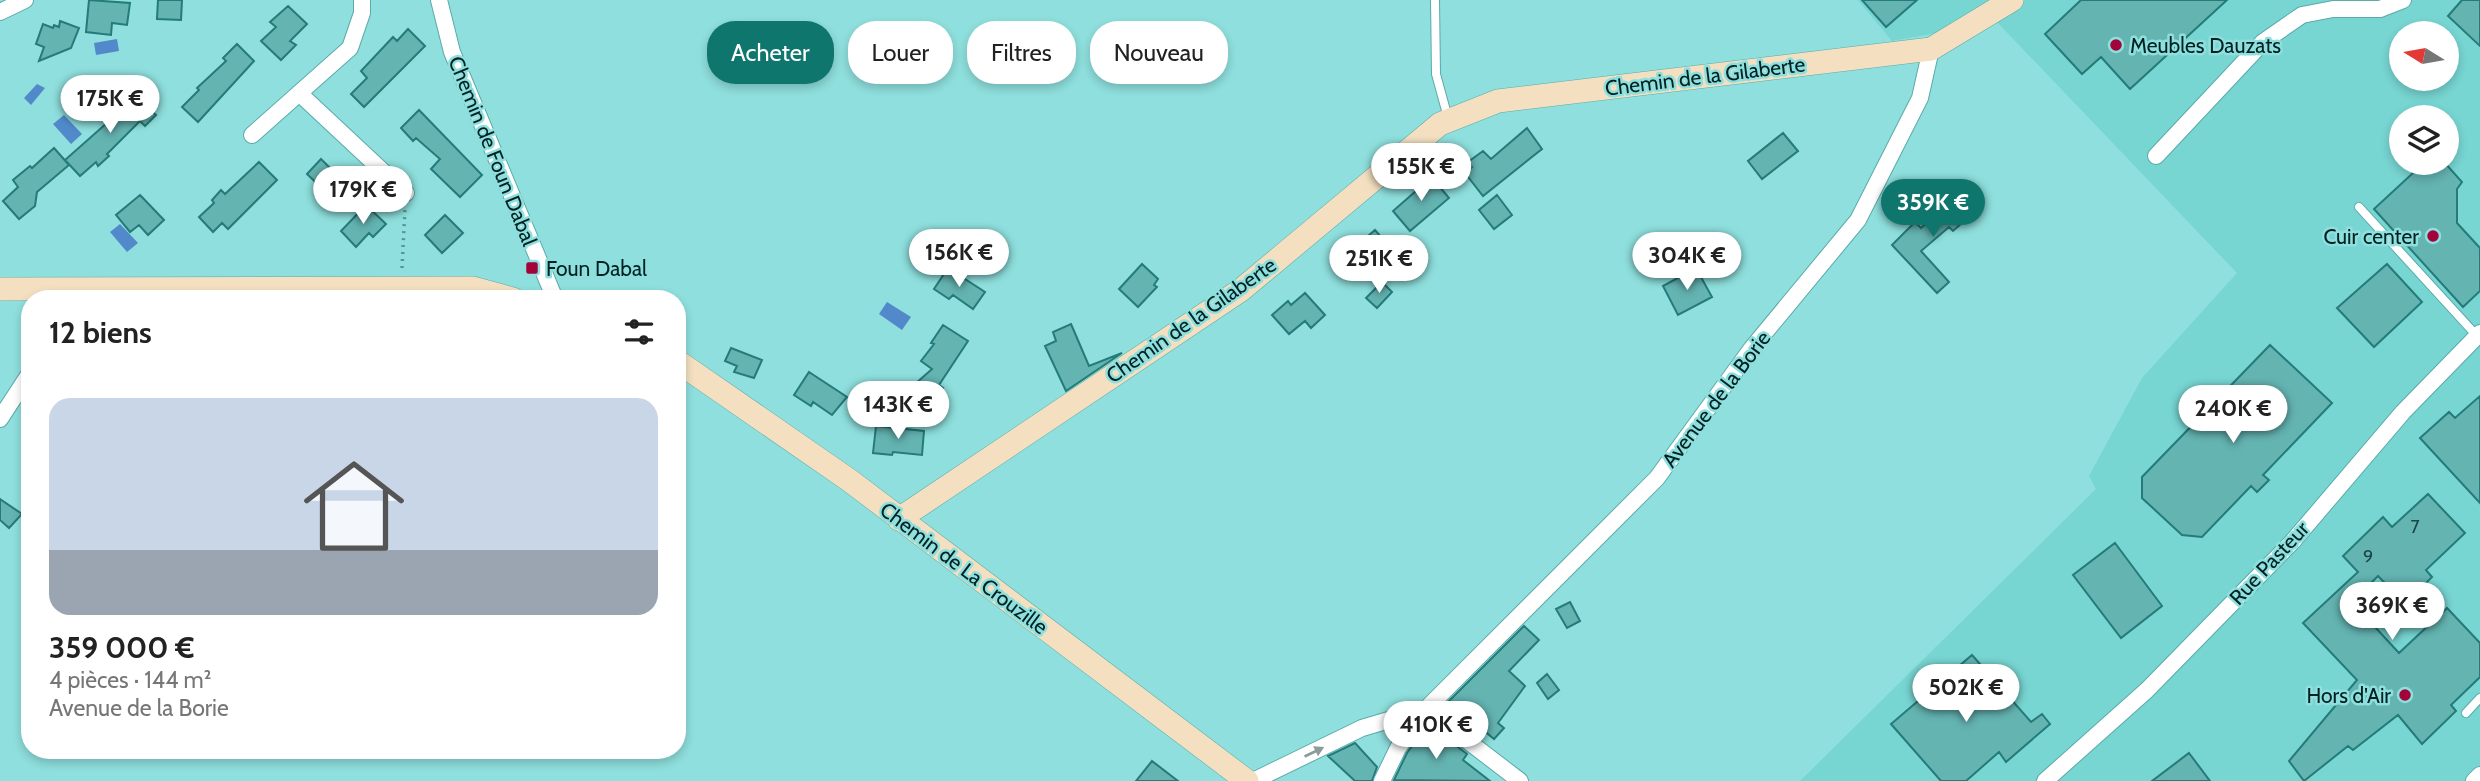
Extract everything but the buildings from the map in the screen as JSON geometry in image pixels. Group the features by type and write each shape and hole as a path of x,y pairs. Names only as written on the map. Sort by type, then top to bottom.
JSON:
{"street":[{"path":"0,12 25,0"},
{"path":"252,135 350,48 362,13 362,0"},
{"name":"Chemin de Foun Dabal","path":"439,0 452,52 551,290"},
{"path":"1931,49 2012,0"},
{"path":"2156,156 2263,42 2302,15 2332,4 2379,9 2403,0"},
{"name":"Chemin de la Gilaberte","path":"899,519 1241,290 1440,124 1498,100 1931,49"},
{"name":"Avenue de la Borie","path":"1382,781 1398,748 1426,709 1657,478 1752,348 1858,220 1920,98 1931,49"},
{"path":"299,93 405,193"},
{"path":"0,289 21,290"},
{"path":"293,290 480,290"},
{"name":"Rue Pasteur","path":"2045,781 2147,690 2293,541 2403,412 2478,334"},
{"name":"Chemin de La Crouzille","path":"686,367 849,480 1247,781"},
{"path":"0,419 21,387"},
{"path":"1253,781 1363,728 1426,709 1520,781"},
{"path":"2474,781 2480,775"}],"lane":[{"path":"1435,0 1436,74 1449,121"},
{"path":"2359,207 2478,334"},
{"path":"2466,713 2480,698"}],"path":[{"path":"401,288 405,193"}],"shaded area":[{"path":"1858,0 2480,0 2480,781 1800,781 2096,489 2089,476 2142,378 2237,273 1997,22 1892,41"},
{"path":"117,39 119,51 96,55 94,43"},
{"path":"37,84 45,88 31,105 24,98"},
{"path":"103,94 110,102 91,116 84,107"},
{"path":"64,115 82,134 71,144 53,124"},
{"path":"120,224 138,243 127,252 110,232"},
{"path":"887,302 911,317 902,330 879,314"}],"place":[{"name":"Meubles Dauzats","path":"2116,45"},
{"name":"Cuir center","path":"2433,236"},
{"name":"Foun Dabal","path":"532,268"},
{"name":"Hors d'Air","path":"2405,695"}]}
